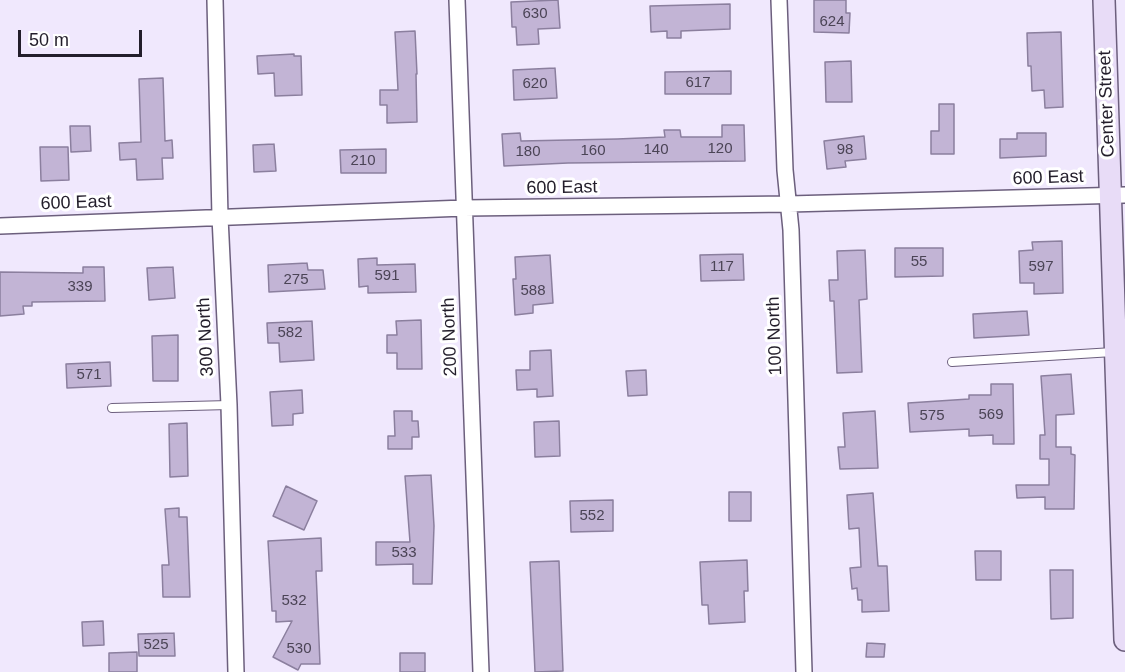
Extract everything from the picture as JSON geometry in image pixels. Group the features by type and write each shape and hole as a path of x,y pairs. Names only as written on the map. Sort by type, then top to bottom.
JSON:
{"street":[{"name":"300 North","path":"215,0 236,672"},
{"name":"200 North","path":"457,0 481,672"},
{"name":"100 North","path":"779,0 785,170 789,204 804,672"},
{"name":"Center Street","path":"1104,0 1117,195 1115,352 1125,640"},
{"name":"600 East","path":"0,226 464,208 789,204 1117,195"}],"lane":[{"path":"951,362 1115,352"},
{"path":"112,408 229,405"}],"building":[{"path":"558,0 560,28 538,29 539,44 517,45 516,27 512,27 511,2"},
{"path":"814,0 846,0 846,13 850,13 849,33 814,32"},
{"path":"730,4 730,29 681,31 681,38 667,38 667,31 651,32 650,6"},
{"path":"415,31 417,122 387,123 387,105 380,105 380,90 398,90 395,32"},
{"path":"1061,32 1063,107 1045,108 1044,90 1032,91 1031,66 1028,66 1027,33"},
{"path":"294,54 294,56 301,56 302,95 275,96 274,73 258,74 257,56"},
{"path":"851,61 852,102 826,102 825,62"},
{"path":"555,68 557,98 514,100 513,70"},
{"path":"731,71 731,94 665,94 665,72"},
{"path":"163,78 165,141 172,140 173,158 162,158 163,179 137,180 136,159 120,160 119,143 141,142 139,79"},
{"path":"939,104 954,104 954,154 931,154 931,131 939,131"},
{"path":"722,125 744,125 745,161 504,166 502,134 520,133 521,141 665,137 664,130 680,130 681,137 722,137"},
{"path":"70,126 90,126 91,151 71,152"},
{"path":"1017,133 1046,133 1046,156 1000,158 1000,139 1017,139"},
{"path":"864,136 866,159 845,161 846,167 827,169 824,141"},
{"path":"274,144 276,171 254,172 253,145"},
{"path":"40,147 68,147 69,180 41,181"},
{"path":"386,149 386,173 341,173 340,150"},
{"path":"1062,241 1063,293 1034,294 1034,283 1020,283 1019,251 1033,250 1032,242"},
{"path":"895,248 943,248 943,276 895,277"},
{"path":"865,250 867,299 859,300 862,372 837,373 834,301 830,301 829,280 838,280 837,251"},
{"path":"743,254 744,280 701,281 700,255"},
{"path":"550,255 553,303 533,305 533,313 515,315 513,279 516,279 515,257"},
{"path":"377,258 377,265 415,264 416,292 368,293 368,286 359,287 358,259"},
{"path":"307,263 308,270 323,270 325,289 269,292 268,265"},
{"path":"83,267 104,267 105,301 32,302 32,306 23,306 24,314 0,316 0,272 83,273"},
{"path":"173,267 175,298 149,300 147,268"},
{"path":"1027,311 1029,335 974,338 973,314"},
{"path":"421,320 422,369 397,369 397,353 387,353 387,335 397,335 396,321"},
{"path":"312,321 314,360 280,362 279,343 268,343 267,323"},
{"path":"178,335 178,381 153,381 152,336"},
{"path":"551,350 553,396 537,397 537,389 517,390 516,370 530,370 530,351"},
{"path":"110,362 111,386 67,388 66,364"},
{"path":"646,370 647,395 628,396 626,371"},
{"path":"1071,374 1074,414 1056,415 1056,447 1071,447 1071,454 1075,455 1074,509 1045,509 1045,497 1017,498 1016,485 1049,485 1049,459 1040,459 1040,435 1045,435 1041,376"},
{"path":"991,384 1013,384 1014,444 993,444 993,435 969,436 969,429 910,432 908,403 969,399 969,395 991,395"},
{"path":"302,390 303,413 293,414 293,425 272,426 270,392"},
{"path":"394,411 412,411 412,421 418,421 419,437 412,437 412,449 388,449 388,436 395,436"},
{"path":"875,411 878,468 840,469 838,447 845,447 843,413"},
{"path":"559,421 560,456 535,457 534,422"},
{"path":"187,423 188,476 170,477 169,424"},
{"path":"431,475 434,526 432,584 413,584 413,564 376,565 376,542 410,542 405,476"},
{"path":"286,486 317,501 304,530 273,516"},
{"path":"729,492 751,492 751,521 729,521"},
{"path":"873,493 878,566 887,566 889,611 862,612 862,600 858,600 857,588 852,589 850,568 861,567 859,528 849,529 847,495"},
{"path":"613,500 613,531 571,532 570,501"},
{"path":"179,508 179,517 187,517 190,597 163,597 162,565 169,565 165,509"},
{"path":"321,538 322,571 316,571 320,664 301,664 298,670 273,657 292,621 276,622 276,611 272,611 268,541"},
{"path":"975,551 1001,551 1001,580 976,580"},
{"path":"747,560 748,591 744,591 745,622 709,624 708,605 702,605 700,562"},
{"path":"559,561 563,671 535,672 530,562"},
{"path":"1050,570 1073,570 1073,618 1051,619"},
{"path":"103,621 104,645 83,646 82,622"},
{"path":"174,633 175,656 139,656 138,634"},
{"path":"867,643 885,644 884,657 866,657"},
{"path":"137,652 137,672 109,672 109,653"},
{"path":"400,653 425,653 425,672 400,672"}]}
